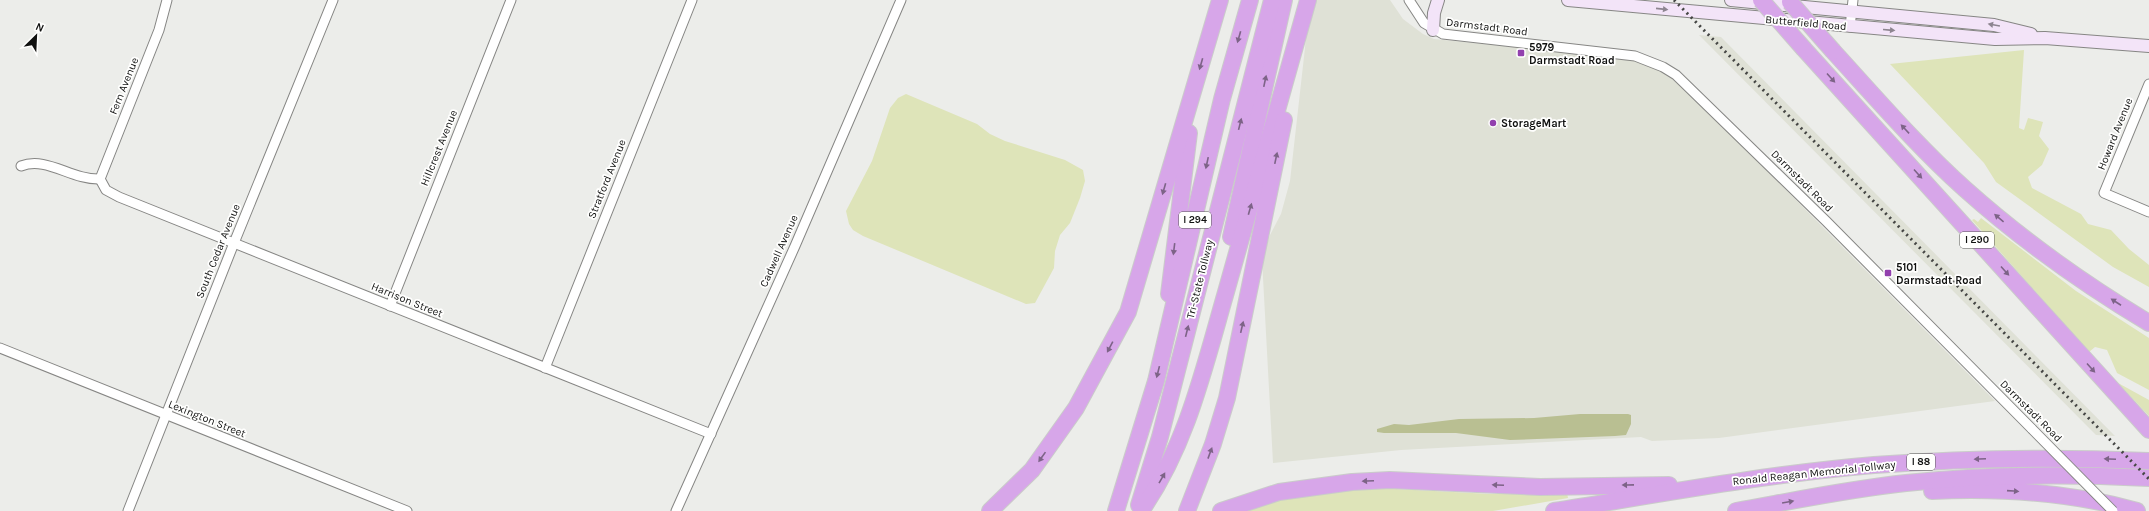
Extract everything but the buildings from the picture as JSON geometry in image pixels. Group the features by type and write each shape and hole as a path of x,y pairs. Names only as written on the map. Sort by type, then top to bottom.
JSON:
{"highway":[{"path":"990,511 1032,470 1076,408 1128,312 1220,0"},
{"name":"Tri-State Tollway","path":"1116,511 1140,440 1164,348 1222,99 1250,0"},
{"name":"Tri-State Tollway","path":"1138,511 1160,437 1272,0"},
{"path":"1209,352 1214,315 1284,0"},
{"path":"1141,511 1159,484 1177,450 1200,386 1309,0"},
{"path":"1189,506 1213,444 1227,398 1309,0"},
{"name":"I 290","path":"1761,0 2149,430"},
{"name":"I 290","path":"1789,0 1833,51 1925,150 1965,189 2076,277 2149,322"},
{"path":"1164,348 1170,276 1195,86"},
{"name":"Ronald Reagan Memorial Tollway","path":"1554,511 1694,488 1874,465 2041,458 2149,461"},
{"name":"Ronald Reagan Memorial Tollway","path":"1736,511 1849,491 1906,483 1978,476 2071,475 2149,478"},
{"path":"1221,511 1279,492 1352,482 1390,480 1540,487 1667,484 1694,488"},
{"path":"1849,491 2000,490 2083,500 2137,511"}],"main road":[{"path":"1433,30 1434,13 1438,0"},
{"name":"Butterfield Road","path":"1568,0 1994,39 2045,38 2149,46"},
{"name":"Butterfield Road","path":"1731,0 1852,5 1994,25 2045,38"}],"street":[{"name":"Fern Avenue","path":"100,179 159,30 167,0"},
{"name":"South Cedar Avenue","path":"128,511 234,243 333,0"},
{"name":"Hillcrest Avenue","path":"390,306 511,0"},
{"name":"Stratford Avenue","path":"545,368 692,0"},
{"name":"Cadwell Avenue","path":"676,511 901,0"},
{"name":"Darmstadt Road","path":"1409,0 1417,15 1433,30 1455,36 1624,54 1650,61 1669,71 1690,87 1826,221 2113,511"},
{"path":"1850,27 1852,5"},
{"name":"Howard Avenue","path":"2149,84 2104,193 2149,212"},
{"path":"21,166 32,162 46,164 76,177 100,179"},
{"name":"Harrison Street","path":"100,179 106,190 119,197 711,434"},
{"name":"Lexington Street","path":"0,348 166,416 407,511"}],"shaded area":[{"path":"1308,0 1390,0 1403,19 1423,34 1434,39 1622,58 1636,61 1662,71 1691,94 1995,401 1719,438 1652,441 1641,437 1401,450 1273,463 1262,259 1270,235 1281,214 1290,181 1305,48"},
{"path":"1699,35 1721,37 2115,436 2096,435"},
{"path":"2024,50 2019,128 2024,130 2028,118 2043,122 2039,136 2049,149 2042,165 2028,177 2032,188 2081,214 2088,224 2111,230 2129,249 2149,265 2149,287 2113,267 1996,182 1984,163 1890,64"},
{"path":"906,94 977,124 990,134 1005,141 1065,160 1083,170 1085,181 1080,198 1070,223 1060,235 1055,251 1054,268 1035,303 1026,304 863,236 853,230 849,224 846,211 872,161 890,108 898,98"},
{"path":"1981,218 2076,291 2149,338 2149,390 2117,373 2107,350 2095,347 2089,352 1972,220 1974,219 1978,222"},
{"path":"2118,383 2149,400 2149,416"},
{"path":"1580,414 1628,414 1631,415 1631,424 1626,435 1510,440 1456,433 1377,432 1377,429 1394,424 1409,425 1459,419 1534,418"},
{"path":"1377,488 1491,494 1567,493 1568,498 1493,511 1243,511 1259,505 1309,494"}],"railway":[{"path":"1674,0 2149,479"}],"place":[{"name":"5979 Darmstadt Road","path":"1521,53"},
{"name":"StorageMart","path":"1493,123"},
{"name":"5101 Darmstadt Road","path":"1888,273"}]}
